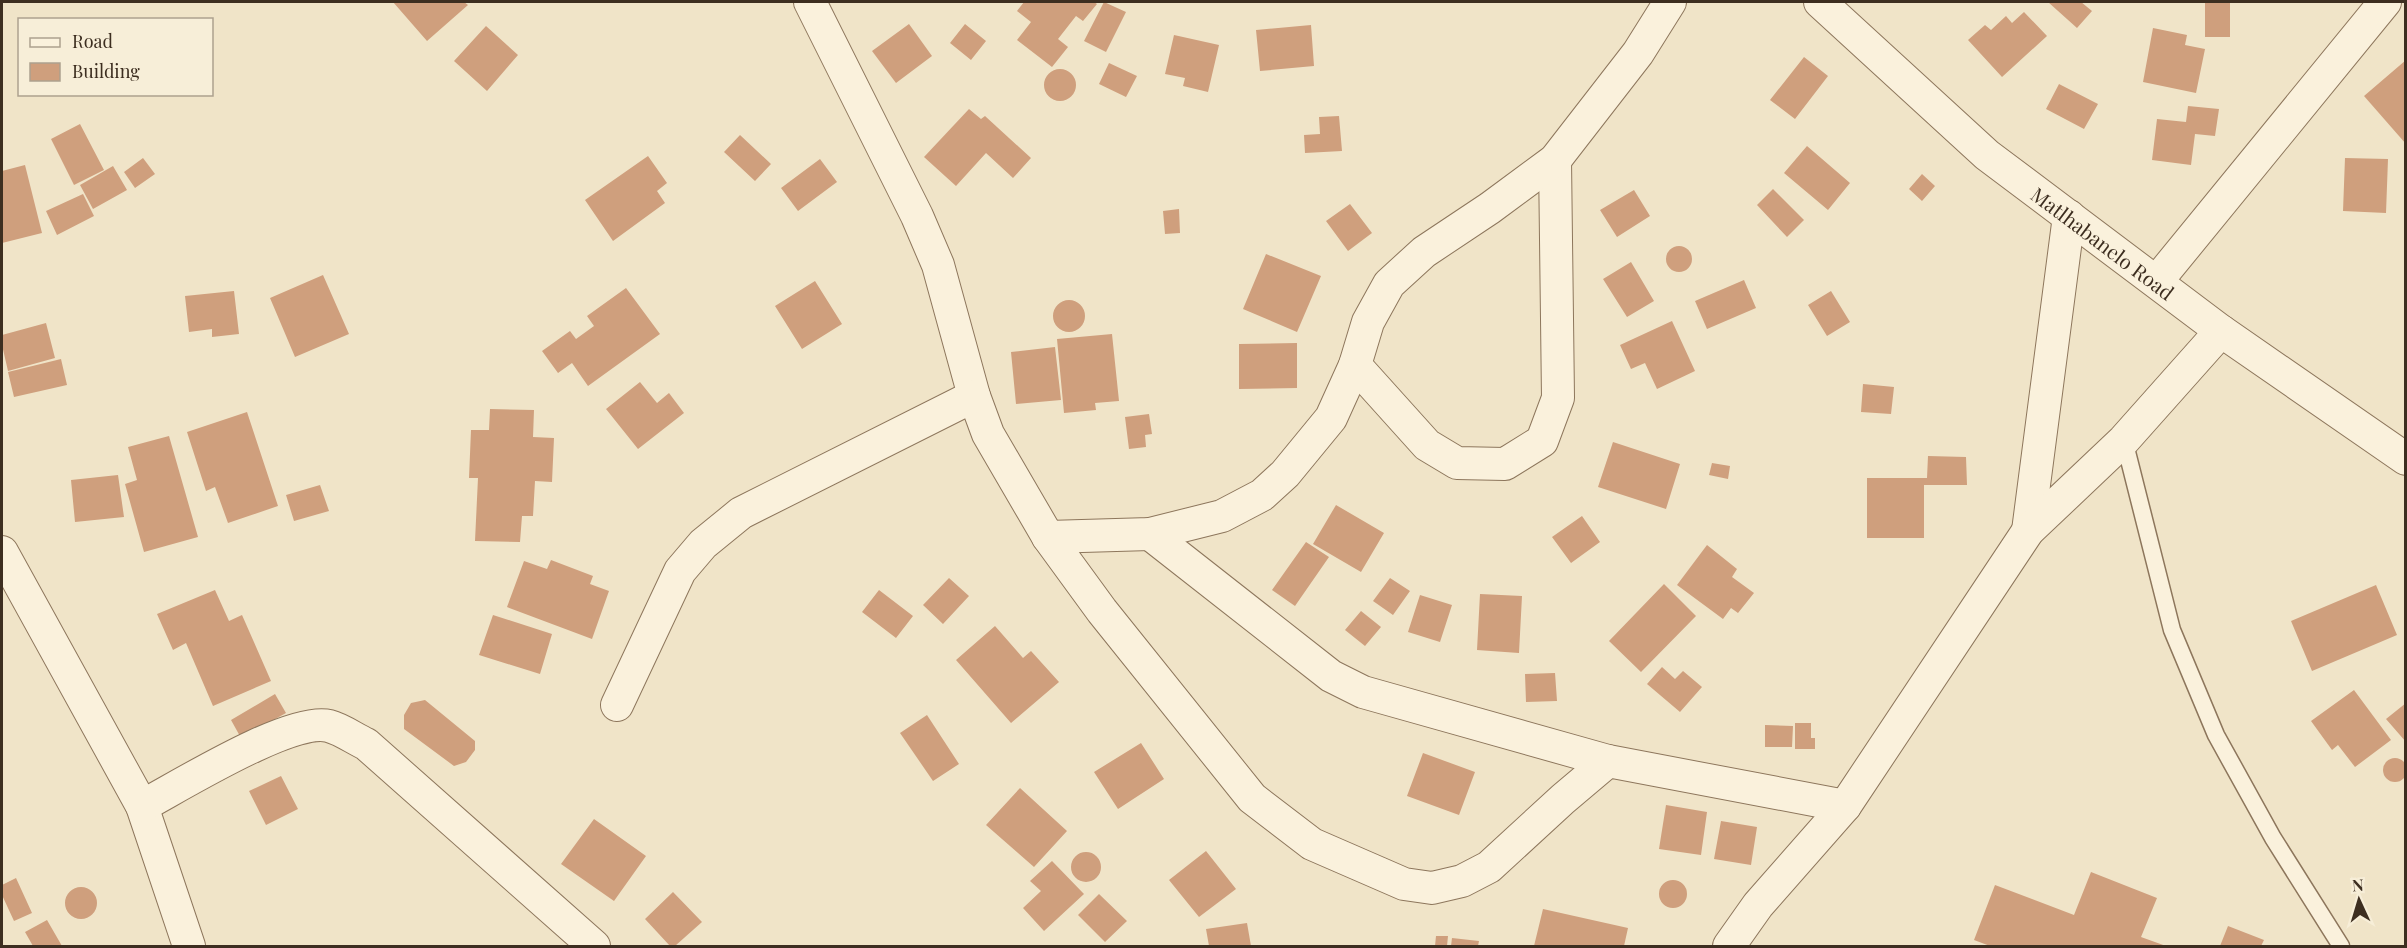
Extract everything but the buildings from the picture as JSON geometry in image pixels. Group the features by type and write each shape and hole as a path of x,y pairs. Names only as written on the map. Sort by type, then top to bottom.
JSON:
{"street":[{"path":"810,2 917,216 939,265 974,396 988,434 1048,537 1102,611 1252,798 1312,844 1404,884 1431,888 1462,881 1489,867 1608,761"},
{"path":"1048,537 1150,534 1222,516 1262,495 1285,474 1330,418 1355,365 1368,322 1389,284 1424,252 1490,208 1555,160 1638,53 1670,2"},
{"name":"Matlhabanelo Road","path":"1820,2 1987,155 2221,331 2406,459"},
{"path":"2157,281 2385,2"},
{"path":"1355,365 1427,446 1457,463 1505,464 1542,441 1558,398 1555,160"},
{"path":"2028,531 2069,216"},
{"path":"1729,946 1758,905 1845,806 2028,531 2124,440 2221,331"},
{"path":"617,705 680,571 703,544 741,513 974,396"},
{"path":"1150,534 1331,676 1363,692 1608,761 1845,806"},
{"path":"2,552 142,806 189,946"},
{"path":"142,806 258,744 296,729 328,725 366,744 594,946"}],"lane":[{"path":"2124,440 2172,630 2216,735 2273,838 2341,946"}]}
